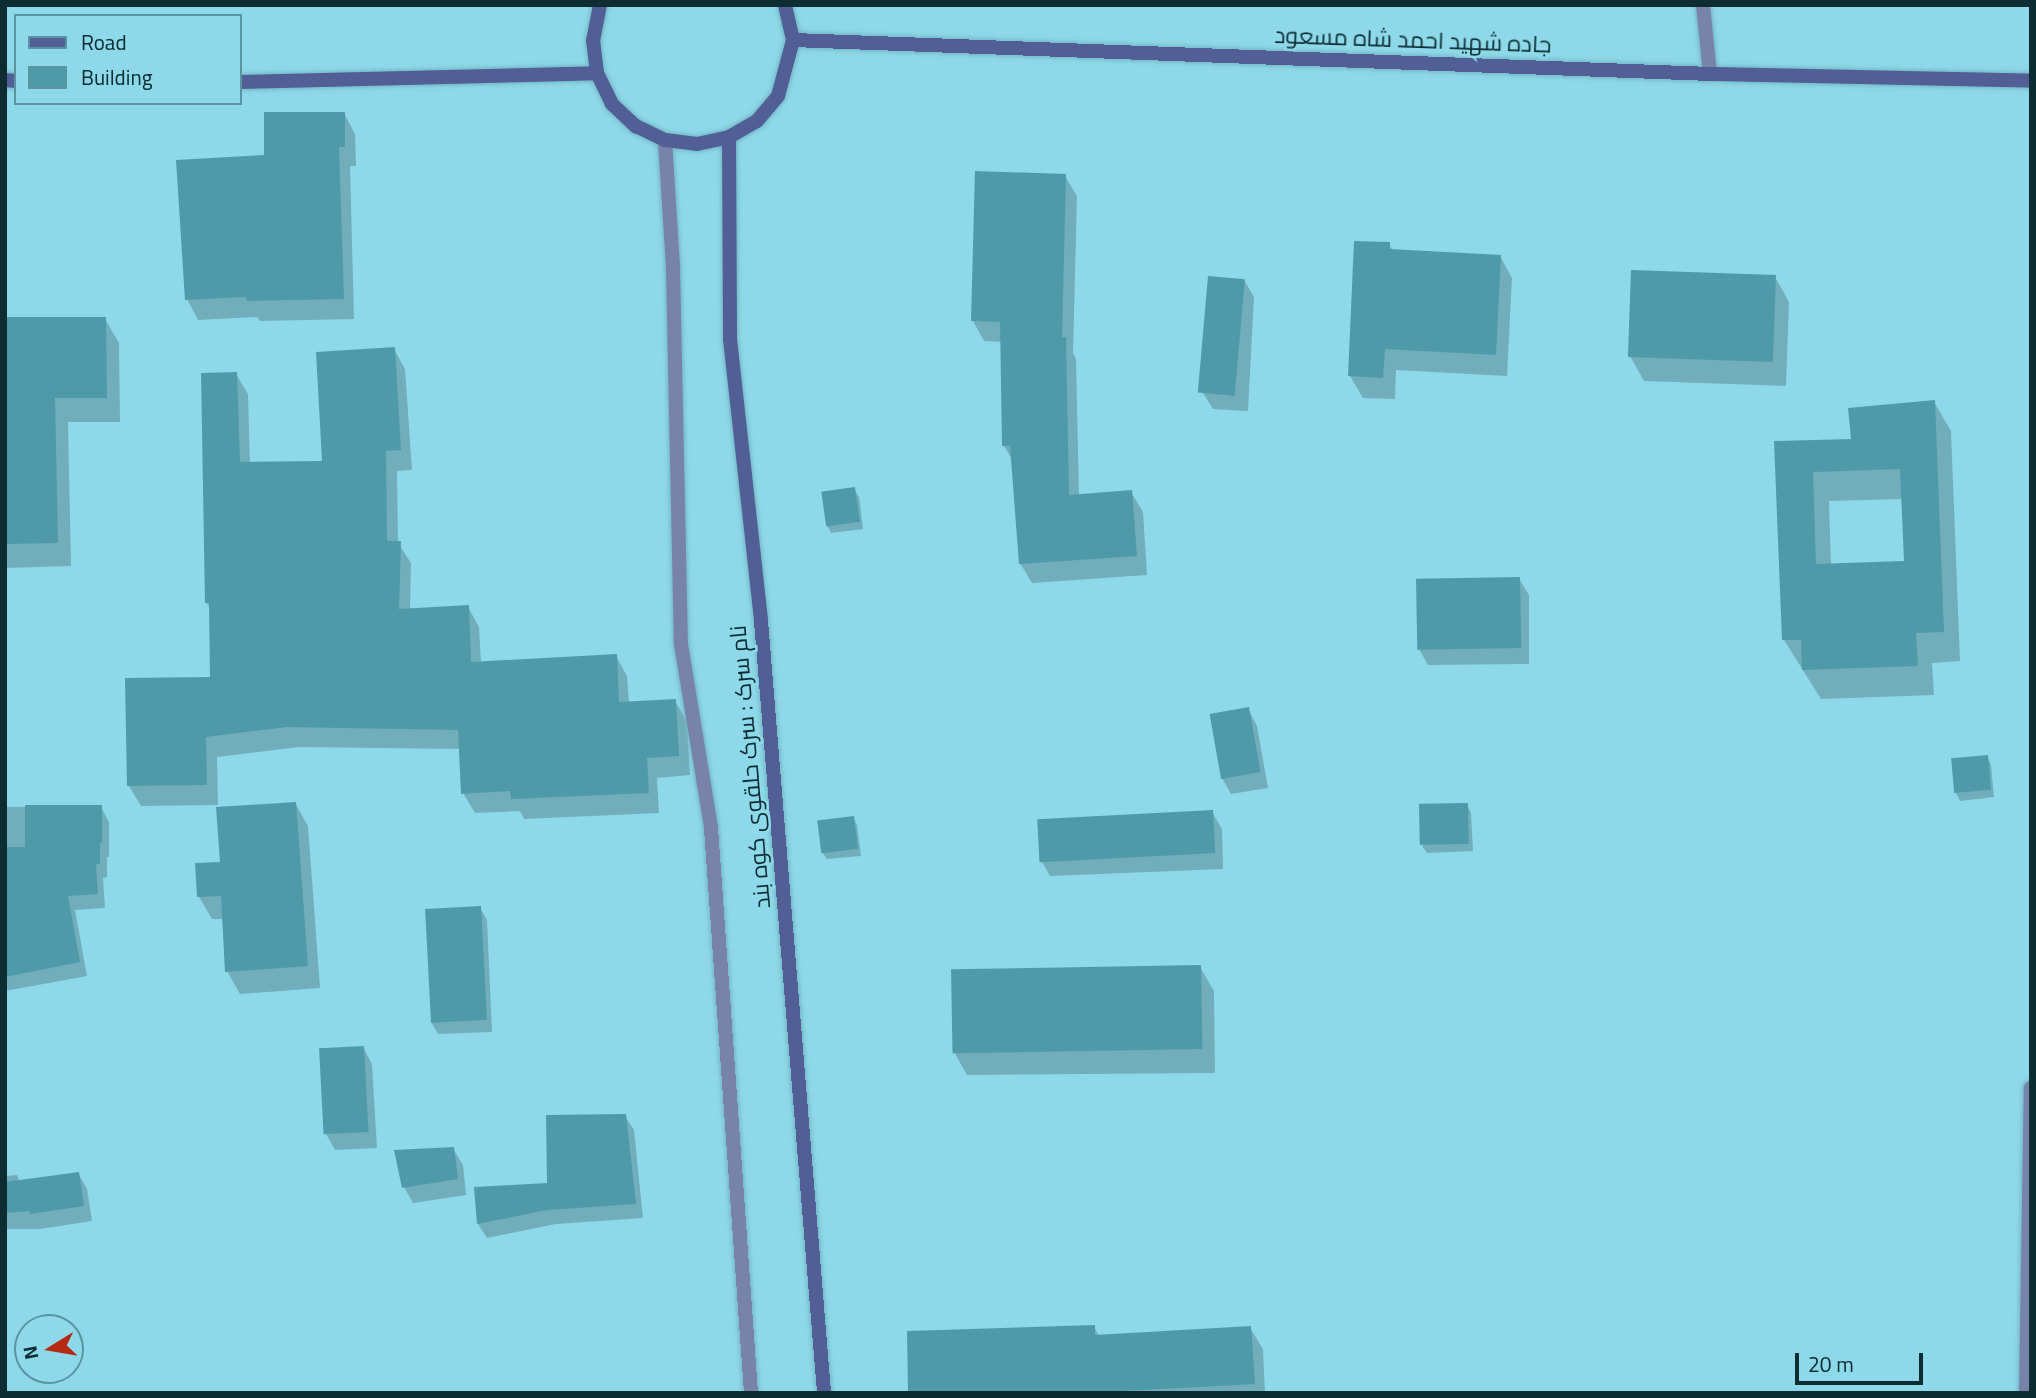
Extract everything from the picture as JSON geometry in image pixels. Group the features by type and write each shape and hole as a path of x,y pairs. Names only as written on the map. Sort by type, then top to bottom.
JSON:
{"main road":[{"path":"600,5 593,40 597,73 612,104 636,126 665,140 697,144 729,137 757,121 778,96 793,40 785,5"},
{"name":"جاده شهيد احمد شاه مسعود","path":"793,40 1710,74 2031,81"},
{"path":"242,82 597,73"},
{"name":"نام سرک : سرک حلقوی کوه بند","path":"729,137 730,339 762,635 824,1393"}],"street":[{"path":"1703,5 1710,74"},
{"path":"665,140 673,268 681,644 711,828 751,1393"},
{"path":"2026,1393 2031,1088"}],"building":[{"path":"264,112 345,112 345,147 339,147 344,299 247,301 246,297 185,300 176,160 264,155"},
{"path":"975,171 1066,174 1062,337 1066,337 1069,495 1132,490 1137,556 1019,564 1010,446 1002,446 1000,322 971,321"},
{"path":"1354,241 1390,242 1390,249 1501,255 1496,355 1385,349 1383,378 1348,376"},
{"path":"1631,270 1776,275 1773,362 1628,357"},
{"path":"1208,276 1245,279 1235,396 1198,393"},
{"path":"5,317 106,317 107,398 55,398 58,543 5,544"},
{"path":"395,347 401,450 386,451 387,541 401,541 399,609 469,605 471,662 617,654 619,702 676,699 679,756 647,758 649,793 511,799 510,791 461,794 458,730 287,727 206,737 207,785 127,786 125,678 210,677 209,603 205,603 201,373 237,372 240,462 322,461 316,352"},
{"path":"1935,400 1944,632 1916,633 1918,666 1802,670 1801,640 1782,640 1774,441 1851,439 1848,408","holes":["1900,469 1904,561 1816,564 1813,472"]},
{"path":"855,487 860,522 826,526 821,492"},
{"path":"1520,577 1521,648 1417,650 1416,579"},
{"path":"1249,707 1260,772 1221,779 1210,714"},
{"path":"1988,755 1991,790 1954,793 1951,758"},
{"path":"296,802 308,966 225,972 221,896 197,897 195,863 220,862 216,807"},
{"path":"1468,803 1469,844 1420,845 1419,804"},
{"path":"25,805 102,805 100,864 96,864 98,894 68,896 80,962 5,977 5,847 25,847"},
{"path":"1213,810 1215,853 1039,862 1037,819"},
{"path":"854,816 858,849 821,853 817,821"},
{"path":"481,906 487,1020 431,1023 425,909"},
{"path":"1201,965 1202,1049 953,1053 951,969"},
{"path":"364,1046 369,1132 324,1134 319,1048"},
{"path":"626,1114 636,1204 547,1210 477,1224 474,1187 547,1183 546,1115"},
{"path":"454,1147 458,1179 402,1188 394,1150"},
{"path":"79,1172 84,1206 30,1214 29,1211 5,1213 5,1182"},
{"path":"1095,1325 1095,1335 1251,1326 1255,1384 1123,1391 908,1393 907,1331"}]}
